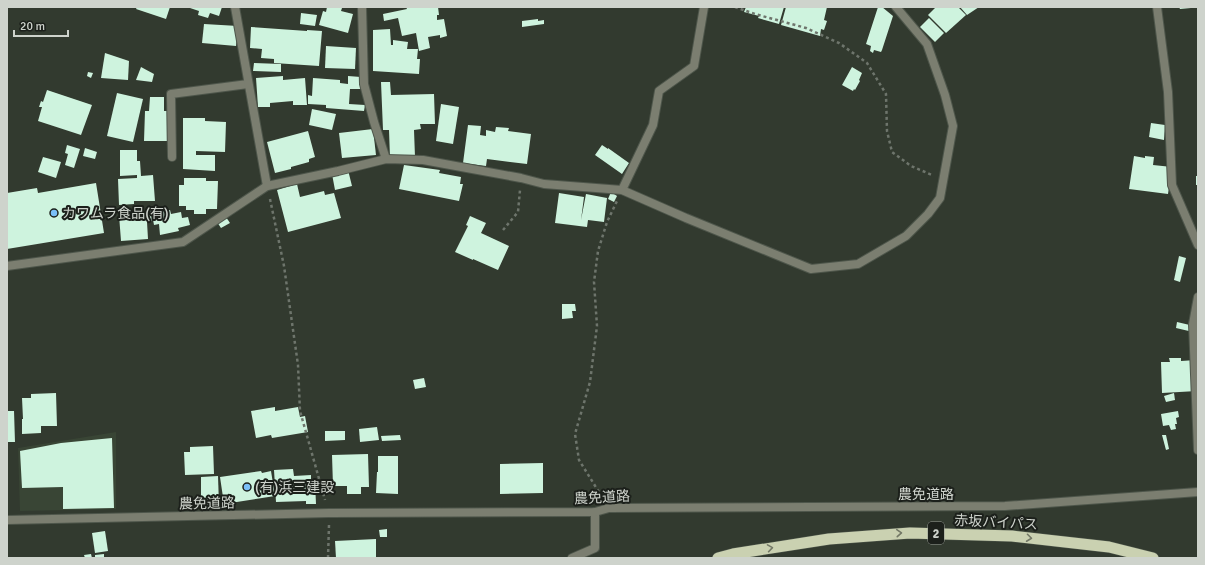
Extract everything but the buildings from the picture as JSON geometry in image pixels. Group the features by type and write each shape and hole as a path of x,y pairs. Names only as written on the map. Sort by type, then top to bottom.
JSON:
{"highway":[{"name":"赤坂バイパス","path":"718,558 732,554 829,539 910,533 1012,536 1109,547 1153,558"}],"street":[{"path":"235,7 267,186"},
{"path":"362,7 364,84 386,159"},
{"path":"622,190 653,124 659,91 694,66 704,7"},
{"path":"7,266 183,242 267,186 386,159 423,160 521,178 544,184 622,190 811,269 858,264 906,236 928,214 940,198 953,126 945,95 927,44 896,7"},
{"path":"1157,7 1168,92 1172,185 1198,245"},
{"path":"172,157 171,94 248,84"},
{"path":"1198,297 1193,324 1198,450"},
{"name":"農免道路","path":"7,520 329,513 595,512 609,508 1004,506 1198,492"},
{"path":"572,558 595,548 595,512"}],"path":[{"path":"735,7 806,28 839,43 867,64 886,94 887,131 892,152 911,166 943,180"},
{"path":"503,230 518,212 521,178"},
{"path":"267,186 284,266 298,365 300,411 329,513 328,558"},
{"path":"609,508 579,460 575,434 590,382 596,326 594,282 598,251 607,222 622,190"}],"shaded area":[{"path":"116,432 116,509 20,511 18,448"}],"place":[{"name":"カワムラ食品(有)","path":"54,213"},
{"name":"(有)浜三建設","path":"247,487"}]}
